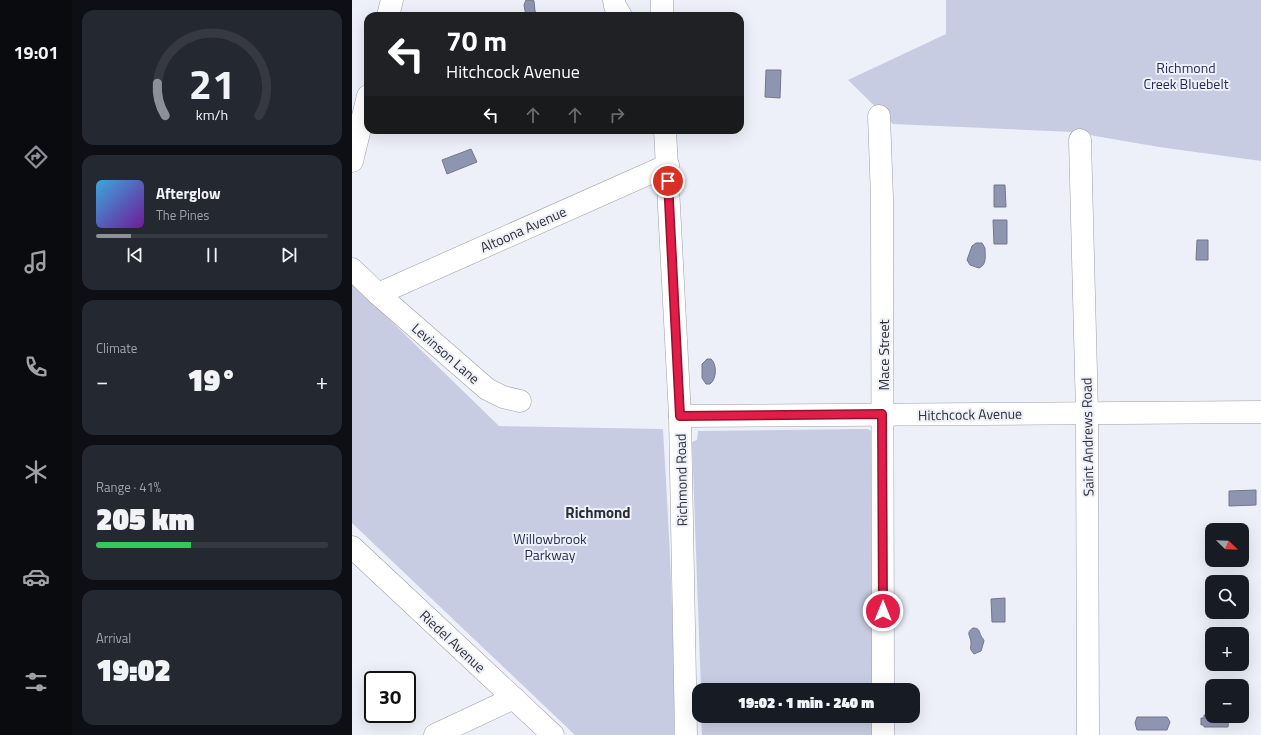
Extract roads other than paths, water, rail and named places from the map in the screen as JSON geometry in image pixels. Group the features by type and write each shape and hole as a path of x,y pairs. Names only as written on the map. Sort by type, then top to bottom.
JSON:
{"street":[{"path":"389,12 392,0"},
{"path":"614,0 615,6 619,12"},
{"path":"662,0 662,12"},
{"path":"352,160 364,112"},
{"name":"Mace Street","path":"879,116 882,206 883,683"},
{"name":"Richmond Road","path":"665,134 680,416 686,735"},
{"name":"Saint Andrews Road","path":"1080,140 1087,412 1088,735"},
{"name":"Altoona Avenue","path":"378,294 668,165"},
{"name":"Levinson Lane","path":"352,269 378,294 487,389 503,397 520,402"},
{"name":"Hitchcock Avenue","path":"680,416 1261,412"},
{"name":"Riedel Avenue","path":"352,547 553,735"},
{"path":"435,735 514,698"},
{"path":"883,723 883,735"}],"district":[{"name":"Richmond","path":"598,512"}],"park label":[{"name":"Richmond Creek Bluebelt","path":"1186,76"},
{"name":"Willowbrook Parkway","path":"550,546"}]}
